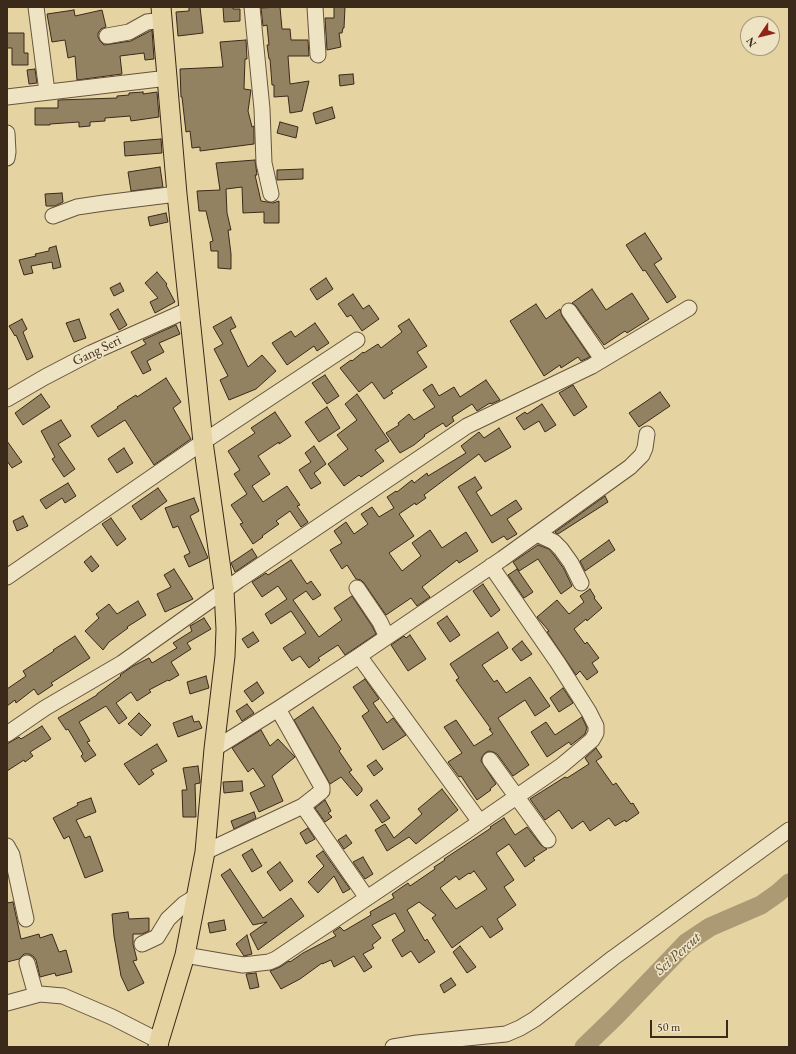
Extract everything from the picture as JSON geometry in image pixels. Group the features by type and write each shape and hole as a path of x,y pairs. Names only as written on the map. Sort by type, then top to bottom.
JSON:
{"main road":[{"path":"159,1044 185,955 205,852 214,749 225,656 224,591 203,442 177,194 162,14"}],"street":[{"path":"36,7 47,92"},
{"path":"252,7 262,109 264,163 271,194"},
{"path":"315,7 318,55"},
{"path":"107,36 129,32 162,14"},
{"path":"7,97 168,78"},
{"path":"7,133 7,158"},
{"path":"53,216 77,207 104,202 177,194"},
{"path":"7,734 45,708 122,663 224,591 467,426 602,359 689,308"},
{"name":"Gang Seri","path":"7,399 91,353 190,309"},
{"path":"569,310 602,359"},
{"path":"7,577 203,442 357,340"},
{"path":"214,749 360,656 536,534 638,460 645,448 647,434"},
{"path":"536,534 554,542 561,549 571,563 581,583"},
{"path":"185,955 243,965 269,962 284,954 517,797 561,766 592,740 596,733 596,726 589,712 558,663 490,566"},
{"path":"357,588 380,622 387,637"},
{"path":"360,656 480,822"},
{"path":"205,852 303,806 322,791 322,787 278,709"},
{"path":"490,760 548,840"},
{"path":"303,806 367,898"},
{"path":"393,1047 417,1043 506,1034 520,1028 535,1019 613,958 789,830"},
{"path":"7,846 12,855 26,919"},
{"path":"142,944 157,937 168,919 184,904 197,896"},
{"path":"27,963 36,995"},
{"path":"7,1002 36,995 50,994 63,996 112,1017 159,1044"}],"building":[{"path":"189,7 200,7 203,33 178,36 176,12 189,11"},
{"path":"223,7 240,9 240,21 224,22"},
{"path":"280,7 282,29 290,29 291,40 308,40 309,56 288,56 290,84 309,81 302,111 290,113 288,96 274,97 274,85 272,85 270,59 267,45 269,45 267,25 263,26 261,8"},
{"path":"334,7 345,7 344,28 342,33 339,33 341,47 327,50 325,18 334,18"},
{"path":"74,10 75,16 102,10 106,27 101,29 98,33 98,37 104,45 131,41 152,30 154,59 145,60 144,53 120,56 122,74 77,80 75,56 68,58 65,40 52,42 47,14"},
{"path":"7,33 24,33 24,53 28,53 28,65 12,65 12,48 7,48"},
{"path":"246,40 247,59 245,59 244,89 251,90 248,111 252,127 254,126 254,144 200,151 200,147 192,148 190,131 186,132 181,97 180,69 223,67 220,42"},
{"path":"35,69 37,83 29,84 27,70"},
{"path":"353,74 354,84 340,86 339,75"},
{"path":"143,92 143,94 157,92 159,117 131,121 130,116 105,118 105,121 90,122 90,126 79,127 79,122 35,125 35,108 58,108 58,100 117,98 117,96 129,95 129,93"},
{"path":"332,107 335,118 316,124 313,113"},
{"path":"280,122 298,127 296,138 277,133"},
{"path":"161,139 162,153 125,156 124,142"},
{"path":"255,160 257,175 255,175 261,201 273,203 279,201 279,223 264,223 264,212 243,213 242,187 226,189 227,213 231,230 228,230 231,269 218,268 218,251 211,251 210,242 213,241 206,211 199,211 197,191 220,190 216,163"},
{"path":"160,167 163,187 131,191 128,172"},
{"path":"303,169 303,179 277,180 277,170"},
{"path":"62,193 63,202 55,206 46,206 45,194"},
{"path":"166,213 168,222 150,226 148,217"},
{"path":"645,233 662,259 654,264 676,297 667,303 626,245"},
{"path":"56,246 61,267 53,269 52,262 31,266 33,273 24,275 19,260 36,256 35,254 49,251 49,248"},
{"path":"157,272 167,284 166,285 175,302 155,313 150,302 158,298 145,283"},
{"path":"326,278 333,289 317,300 310,289"},
{"path":"120,283 124,291 114,296 110,288"},
{"path":"592,289 606,310 632,293 649,319 627,333 625,331 604,345 576,306 572,303"},
{"path":"353,294 363,309 369,305 379,319 362,331 351,315 347,317 338,304"},
{"path":"536,304 546,319 560,309 562,316 590,357 581,361 578,357 561,368 560,365 544,376 510,321"},
{"path":"118,309 127,325 119,330 110,314"},
{"path":"231,317 236,327 230,330 248,367 262,355 276,371 256,389 229,400 220,380 228,376 214,349 223,344 213,327"},
{"path":"22,319 27,329 23,332 33,357 27,360 16,335 15,336 9,326"},
{"path":"79,319 86,338 74,342 66,323"},
{"path":"409,319 427,346 417,352 427,367 391,391 393,393 384,399 372,382 359,392 340,368 363,352 364,353 378,344 381,348 402,332 398,326"},
{"path":"315,323 329,343 317,351 314,346 287,365 272,343 291,331 295,337"},
{"path":"176,325 180,334 159,343 164,352 147,361 151,370 143,374 131,352 146,344 143,340"},
{"path":"325,375 339,396 327,404 312,383"},
{"path":"166,378 181,402 173,408 191,439 154,465 125,420 98,437 91,426 118,408 117,407 136,395 137,397"},
{"path":"486,380 500,400 491,404 490,403 477,411 472,404 452,417 454,421 446,427 443,423 424,435 425,436 414,445 400,453 386,433 399,425 398,423 409,414 414,420 435,407 423,390 432,384 439,396 454,387 460,397"},
{"path":"573,385 587,407 574,416 559,393"},
{"path":"660,392 670,406 639,427 629,413"},
{"path":"41,394 50,407 23,425 15,413"},
{"path":"357,394 389,441 375,450 384,461 361,477 359,475 344,486 328,464 348,449 337,435 357,420 345,404"},
{"path":"542,404 556,425 545,432 539,421 524,430 516,418 525,412 527,414"},
{"path":"327,407 340,428 319,442 305,422"},
{"path":"275,412 291,436 258,456 270,474 252,486 263,502 287,486 300,505 297,506 308,522 301,527 290,511 276,521 279,524 253,544 240,524 243,523 231,505 247,494 234,474 240,470 228,451 255,433 251,428"},
{"path":"61,420 71,436 58,444 75,469 64,477 52,459 55,457 41,431"},
{"path":"499,428 511,447 485,462 479,454 424,495 426,498 416,505 415,503 399,514 414,536 389,553 402,571 421,556 412,543 430,530 442,548 466,532 478,551 459,563 457,560 422,587 430,597 417,606 411,598 386,615 364,583 361,580 356,579 347,565 342,569 330,550 342,543 334,531 346,522 354,534 368,524 361,514 372,507 379,517 394,508 387,497 396,491 397,492 412,480 414,483 427,473 428,476 466,453 461,446 479,432 484,438"},
{"path":"7,441 22,462 12,468 7,461"},
{"path":"314,446 326,464 314,473 321,483 311,489 299,470 311,462 305,453"},
{"path":"124,448 133,463 117,473 108,459"},
{"path":"475,477 482,488 476,492 491,516 516,500 522,509 507,519 517,534 507,540 504,536 492,543 458,487"},
{"path":"68,483 76,496 65,503 62,498 46,509 40,500"},
{"path":"158,488 167,501 141,520 132,506"},
{"path":"605,496 608,502 558,534 555,532"},
{"path":"194,498 199,511 190,516 208,558 189,567 184,556 190,553 178,526 173,528 165,508"},
{"path":"23,516 28,526 17,531 13,521"},
{"path":"111,518 126,539 117,546 102,524"},
{"path":"609,540 615,550 585,571 580,561"},
{"path":"538,545 549,549 554,555 564,569 572,586 561,594 538,559 519,571 513,562"},
{"path":"252,549 257,557 235,572 231,563"},
{"path":"91,556 99,566 92,572 84,562"},
{"path":"291,560 307,584 311,581 321,595 313,600 306,591 293,600 319,637 342,620 334,608 352,596 376,634 345,655 338,645 318,658 320,660 309,668 300,656 292,661 283,648 306,633 291,611 271,624 265,614 287,599 278,586 262,597 252,582 266,573 268,575"},
{"path":"174,569 193,599 165,612 157,594 171,587 164,575"},
{"path":"517,569 533,592 524,598 508,575"},
{"path":"483,584 500,610 491,617 473,591"},
{"path":"590,589 595,597 594,598 602,608 587,621 586,619 574,629 585,644 587,642 599,658 592,663 598,672 587,680 580,671 576,675 547,632 549,631 537,617 557,600 569,614 584,602 580,596"},
{"path":"138,601 146,615 127,627 128,628 109,642 103,650 85,631 99,618 96,614 109,604 117,614"},
{"path":"447,616 460,635 450,642 437,623"},
{"path":"204,618 211,629 187,643 191,649 171,662 179,675 149,690 151,692 137,701 131,692 116,703 127,718 119,724 106,706 79,722 90,741 87,742 96,755 85,762 81,756 83,754 68,729 66,730 58,718 97,695 133,666 149,658 152,663 177,648 173,643 192,631 190,626"},
{"path":"253,632 259,641 248,648 242,639"},
{"path":"498,632 508,648 482,665 494,682 497,680 506,693 530,677 550,706 535,716 525,700 498,718 529,765 513,776 497,754 489,751 485,753 481,761 496,784 490,789 491,790 477,800 461,776 459,777 448,762 462,753 444,727 456,720 474,746 493,734 456,680 459,678 450,664"},
{"path":"410,635 426,659 408,671 391,645 404,636 406,638"},
{"path":"75,636 90,658 51,683 53,685 38,695 34,689 16,703 15,700 7,706 7,689 26,676 23,671"},
{"path":"522,641 532,654 521,661 512,649"},
{"path":"206,676 209,688 190,694 187,682"},
{"path":"365,679 379,699 373,703 387,723 393,718 406,735 383,750 362,716 369,711 353,687"},
{"path":"257,682 264,693 252,702 244,691"},
{"path":"563,688 573,703 559,712 550,698"},
{"path":"247,704 254,713 242,721 236,711"},
{"path":"313,707 341,749 339,751 352,770 349,772 362,788 362,791 357,796 341,777 330,784 294,720"},
{"path":"139,713 151,725 141,736 128,724"},
{"path":"192,716 194,722 199,721 202,728 178,737 173,723"},
{"path":"582,717 587,728 585,734 571,745 569,742 547,757 531,732 546,722 555,735"},
{"path":"42,726 51,739 30,752 33,756 25,762 24,760 7,771 7,744 19,737 21,739"},
{"path":"261,730 270,746 278,739 295,757 272,776 283,801 259,812 250,793 265,786 253,768 248,772 232,748"},
{"path":"157,744 167,761 151,770 154,774 139,785 124,764"},
{"path":"596,748 602,757 596,761 613,785 616,783 631,804 633,803 639,813 626,822 625,820 615,826 609,818 590,831 583,821 572,829 559,810 545,820 530,799 589,764 585,758"},
{"path":"376,760 383,769 374,776 367,766"},
{"path":"198,766 200,783 195,784 196,817 183,817 182,790 187,790 183,768"},
{"path":"242,781 243,791 224,793 223,782"},
{"path":"442,789 458,810 416,844 409,837 387,851 375,830 385,824 394,838 422,814 418,809"},
{"path":"91,798 96,812 76,820 85,838 90,836 103,871 85,878 69,836 64,839 53,818 78,805 77,803"},
{"path":"325,800 331,811 328,813 332,817 325,822 315,808"},
{"path":"377,800 390,818 382,823 370,805"},
{"path":"254,812 256,818 234,829 231,821"},
{"path":"504,818 515,835 527,827 541,845 547,849 533,858 535,860 525,867 509,844 496,853 514,880 504,887 516,905 497,919 503,929 490,938 482,926 452,948 432,918 436,915 419,902 407,910 425,941 427,939 435,952 419,963 411,951 402,957 392,940 405,931 395,913 372,925 381,938 372,945 374,948 363,954 372,967 364,972 354,956 334,967 331,960 322,963 300,979 281,989 270,971 289,961 290,962 303,953 336,936 333,932 340,927 344,931 371,915 370,912 394,898 392,894 408,883 410,886 435,869 434,867 445,860 444,859 491,828 490,827","holes":["474,871 487,889 456,909 440,888 456,876 459,880"]},
{"path":"308,828 315,839 306,844 300,833"},
{"path":"346,835 352,843 344,849 338,840"},
{"path":"252,849 262,866 252,872 242,855"},
{"path":"323,851 350,889 343,893 334,876 318,893 308,882 324,866 316,856"},
{"path":"363,857 373,874 365,879 353,862"},
{"path":"280,862 293,881 280,891 267,872"},
{"path":"230,869 263,918 291,898 304,916 258,950 250,934 267,922 253,925 221,875"},
{"path":"13,902 21,939 39,934 40,938 52,934 59,952 66,950 72,972 56,976 55,973 40,977 36,960 29,954 24,954 19,959 7,962 7,903"},
{"path":"128,912 129,919 149,918 149,931 142,934 133,934 133,944 137,960 133,961 144,983 128,991 121,976 112,914"},
{"path":"224,920 226,930 210,933 208,923"},
{"path":"247,935 252,954 244,956 236,944"},
{"path":"460,946 476,967 467,973 453,952"},
{"path":"256,973 259,987 250,989 246,974"},
{"path":"451,978 456,985 444,993 440,985"}],"waterway":[{"name":"Sei Percut","path":"584,1047 686,943 710,927 761,905 789,883"}]}
